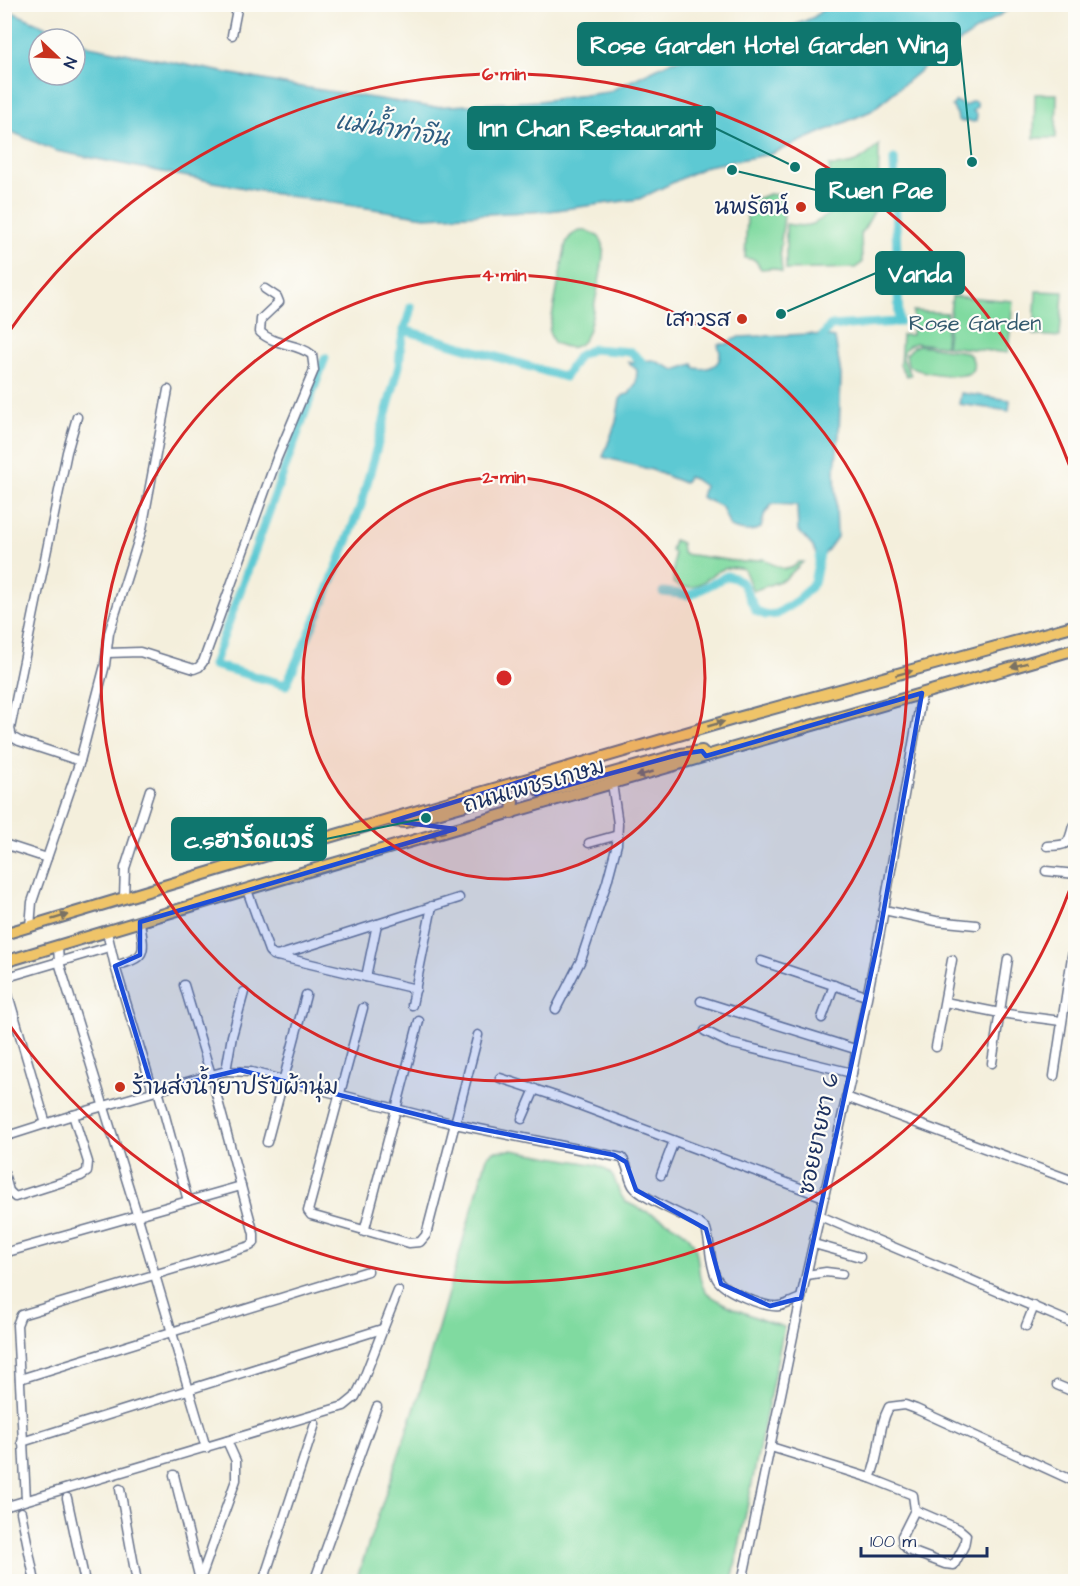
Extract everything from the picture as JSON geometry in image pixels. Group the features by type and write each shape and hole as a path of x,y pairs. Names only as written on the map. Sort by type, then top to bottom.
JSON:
{"main road":[{"name":"ถนนเพชรเกษม","path":"4,934 734,719 1076,625"},
{"name":"ถนนเพชรเกษม","path":"4,962 1076,649"},
{"path":"535,777 535,786 545,792 681,754 702,751 706,756"},
{"path":"391,819 405,822 497,796 508,798 513,802 512,813"}],"street":[{"path":"232,35 238,4"},
{"path":"107,653 140,652 194,669 203,662 277,458 314,370 312,356 307,351 270,339 260,332 261,320 279,302 277,297 265,289"},
{"path":"30,927 32,902 80,761 105,665 108,633 142,529 168,390"},
{"path":"77,417 67,452 8,736 80,761"},
{"name":"ซอยยายชา 6","path":"742,1581 801,1298 852,1073 884,910 922,693"},
{"path":"556,1009 581,960 617,844 618,824 612,783"},
{"path":"124,898 125,868 150,790"},
{"path":"1047,846 1068,843 1073,826 1076,825"},
{"path":"589,843 618,834"},
{"path":"4,844 47,858"},
{"path":"1046,871 1076,874"},
{"path":"248,890 269,951 277,957 416,989"},
{"path":"277,957 459,898"},
{"path":"412,1005 432,906"},
{"path":"884,910 936,921 976,925"},
{"path":"115,966 136,960 141,955 143,941 140,922"},
{"path":"366,977 377,924"},
{"path":"1054,1076 1076,930"},
{"path":"107,932 109,947 189,1201"},
{"path":"58,947 59,962 206,1448"},
{"path":"46,1124 4,979 109,947"},
{"path":"992,1063 1008,959"},
{"path":"936,1047 952,960"},
{"path":"761,961 866,996"},
{"path":"26,1500 17,1325 21,1315 254,1243 254,1234 211,1075 184,985"},
{"path":"822,1018 834,985"},
{"path":"226,1071 230,1044 244,992"},
{"path":"267,1143 306,995"},
{"path":"701,1001 855,1049"},
{"path":"945,1002 1000,1013 1061,1021"},
{"path":"363,1008 308,1211 311,1215 364,1232 409,1243 416,1244 423,1239 478,1035"},
{"path":"364,1232 419,1021"},
{"path":"705,1031 729,1043 852,1073"},
{"path":"4,1137 211,1075 240,1070 455,1124 622,1158 629,1167 630,1179 636,1190 706,1229 716,1277 721,1284 734,1292 770,1306 780,1306 801,1298"},
{"path":"501,1078 824,1197"},
{"path":"522,1119 535,1089"},
{"path":"846,1096 1076,1182"},
{"path":"4,1173 9,1191 15,1197 81,1176 87,1172 87,1162 74,1115"},
{"path":"661,1176 674,1141"},
{"path":"4,1253 241,1186"},
{"path":"820,1216 1072,1323"},
{"path":"814,1244 860,1257"},
{"path":"20,1379 368,1271"},
{"path":"807,1275 826,1272 842,1274"},
{"path":"4,1507 344,1406 355,1397 362,1383 398,1291"},
{"path":"1026,1326 1034,1306"},
{"path":"22,1442 382,1329"},
{"path":"1057,1385 1076,1393"},
{"path":"870,1478 876,1463 884,1417 889,1407 905,1405 972,1433 1076,1482"},
{"path":"314,1581 377,1407"},
{"path":"263,1581 315,1424"},
{"path":"200,1581 236,1480 236,1461 227,1441"},
{"path":"771,1448 870,1478 913,1495 915,1510 902,1536 903,1544 908,1550 950,1566 954,1565 964,1546 966,1536 959,1529 915,1510"},
{"path":"174,1475 200,1581"},
{"path":"120,1489 137,1581"},
{"path":"67,1498 85,1581"},
{"path":"21,1512 35,1581"}],"highlighted area":[{"path":"922,693 880,932 801,1298 770,1306 721,1284 706,1229 636,1190 626,1162 614,1155 455,1124 240,1070 153,1091 115,966 140,955 140,922 455,829 393,821 535,777 536,794 681,754 702,751 706,756"}],"green space":[{"path":"1035,94 1057,94 1056,138 1034,138"},
{"path":"879,145 878,205 861,234 862,263 855,268 786,270 786,224 801,226 812,224 835,209 829,166 857,162"},
{"path":"769,194 778,195 784,216 780,250 782,272 773,268 761,269 755,260 745,258 748,199"},
{"path":"580,231 597,235 603,244 602,260 588,332 580,344 568,347 554,343 549,332 566,243 571,235"},
{"path":"1036,291 1063,292 1060,337 1034,335"},
{"name":"Rose Garden","path":"952,296 1013,301 1008,353 946,346"},
{"path":"913,311 947,313 945,346 915,343 909,346 903,353 904,362 911,375 907,376 900,365 902,335 912,335"},
{"path":"919,345 966,352 972,358 973,369 968,374 958,375 912,368 908,365 906,355 913,347"},
{"path":"674,540 681,543 684,554 743,562 763,559 786,569 798,562 803,562 785,579 753,591 744,569 732,567 714,574 700,584 684,587 673,583 674,553 671,551"},
{"path":"512,1150 597,1165 605,1169 613,1177 626,1202 670,1223 690,1238 696,1249 701,1281 708,1293 739,1311 784,1327 732,1581 356,1581 418,1398 487,1157 494,1151"}],"water":[{"name":"แม่น้ำท่าจีน","path":"829,4 1015,5 938,56 871,111 771,154 707,166 639,199 549,211 425,217 270,193 56,151 5,129 5,9 46,27 27,27 27,87 87,87 87,45 289,85 431,107 539,101 608,92 672,61 743,47 814,17"},
{"path":"956,101 965,106 972,101 977,102 977,107 973,111 977,115 976,121 958,120 952,106"},
{"path":"810,334 835,338 841,375 835,470 837,537 824,555 816,554 798,530 797,505 772,504 764,515 761,528 749,531 738,530 730,527 722,507 701,497 704,486 694,479 688,477 684,483 652,470 603,457 616,422 620,399 629,394 636,383 637,370 628,362 653,360 675,370 693,364 695,368 703,369 718,362 720,353 718,344 728,344 739,337"},
{"path":"961,393 1010,400 1009,411 959,404"}],"waterway":[{"path":"823,336 830,326 899,322 894,159"},
{"path":"325,358 213,665 286,685 323,603 361,505 399,366 401,344 411,307"},
{"path":"404,330 565,377 578,356 592,349 631,352 641,361"},
{"path":"663,592 690,595 727,576 743,584 756,611 766,615 777,614 798,600 814,583 820,554"}],"place":[{"name":"Rose Garden Hotel Garden Wing","path":"972,162"},
{"name":"Inn Chan Restaurant","path":"795,167"},
{"name":"Ruen Pae","path":"732,170"},
{"name":"นพรัตน์","path":"801,207"},
{"name":"Vanda","path":"781,314"},
{"name":"เสาวรส","path":"742,319"},
{"name":"c.sฮาร์ดแวร์","path":"426,818"},
{"name":"ร้านส่งน้ำยาปรับผ้านุ่ม","path":"120,1087"}]}
